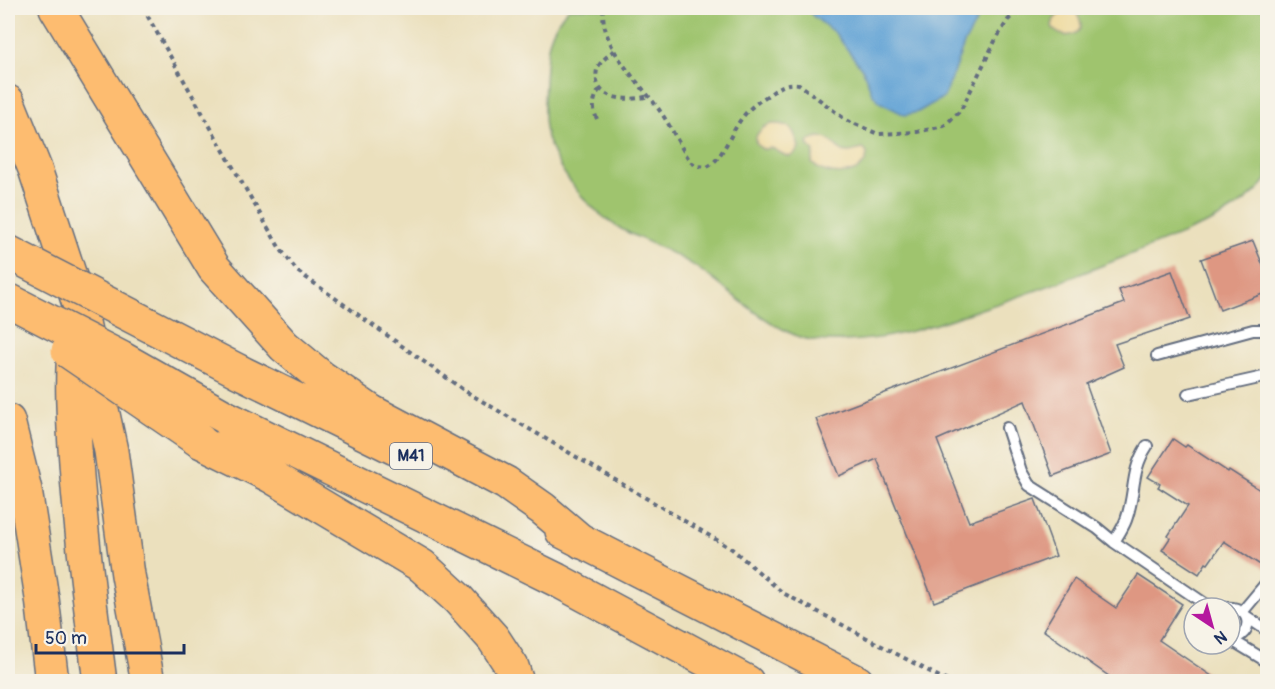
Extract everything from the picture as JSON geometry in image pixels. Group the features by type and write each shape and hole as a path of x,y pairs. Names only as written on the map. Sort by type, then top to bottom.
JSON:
{"highway":[{"path":"56,8 214,268 284,346 321,378 372,412 506,483 543,509 582,542"},
{"path":"8,102 34,169 79,304 111,451 128,575 148,681"},
{"name":"M41","path":"8,252 240,372 857,681"},
{"name":"M41","path":"8,300 120,358 225,417 547,575 747,681"},
{"path":"79,304 72,359 77,486 100,681"},
{"path":"8,305 42,334 200,441 271,476 422,566 458,599 493,638 512,667 517,681"},
{"path":"8,421 25,490 42,597 52,681"}],"lane":[{"path":"1157,356 1253,330 1268,330"},
{"path":"1188,394 1268,376"},
{"path":"1007,428 1021,471 1029,485 1097,528 1193,596"},
{"path":"1114,542 1126,519 1138,459 1147,446"},
{"path":"1245,614 1268,581"},
{"path":"1242,612 1268,631"},
{"path":"1242,635 1248,625 1245,614"},
{"path":"1242,646 1268,662"}],"path":[{"path":"143,8 279,247 297,271 465,391 732,549 783,593 949,681"},
{"path":"603,8 603,25 614,50 662,114 692,162 703,167 714,163 749,110 772,92 790,83 806,88 836,113 868,131 889,135 944,126 961,110 996,39 1008,20 1021,8"},
{"path":"597,119 593,106 599,90 596,71 614,50"},
{"path":"599,90 612,97 639,99 649,96"}],"green space":[{"path":"569,8 1267,8 1267,179 1242,204 1211,222 1037,290 926,327 891,336 855,341 806,339 770,322 687,262 611,222 588,203 569,180 548,141 544,112 549,42 556,25"}],"sand":[{"path":"1066,8 1072,8 1079,17 1081,25 1074,34 1062,35 1052,26 1054,19"},
{"path":"772,124 788,126 794,132 799,147 796,153 789,156 771,148 763,149 757,144 758,133 764,127"},
{"path":"818,137 828,139 840,150 851,152 864,149 867,153 865,161 853,171 844,173 826,172 818,168 812,163 814,152 808,144 810,140"}],"water":[{"path":"806,8 984,8 964,44 944,97 918,112 905,115 881,103 872,93 863,70 835,33"}],"building":[{"path":"1253,241 1268,278 1268,292 1220,310 1201,259"},
{"path":"1172,271 1190,319 1115,344 1124,367 1086,384 1111,454 1053,476 1025,401 937,440 969,522 1035,499 1056,556 934,602 877,459 839,476 816,419 1124,303 1119,290"},
{"path":"1173,439 1185,447 1187,445 1268,495 1268,570 1224,541 1199,574 1162,550 1170,538 1168,536 1188,506 1158,487 1160,484 1148,477"},
{"path":"1138,575 1182,604 1159,640 1219,681 1116,681 1043,630 1074,579 1116,608"}]}
